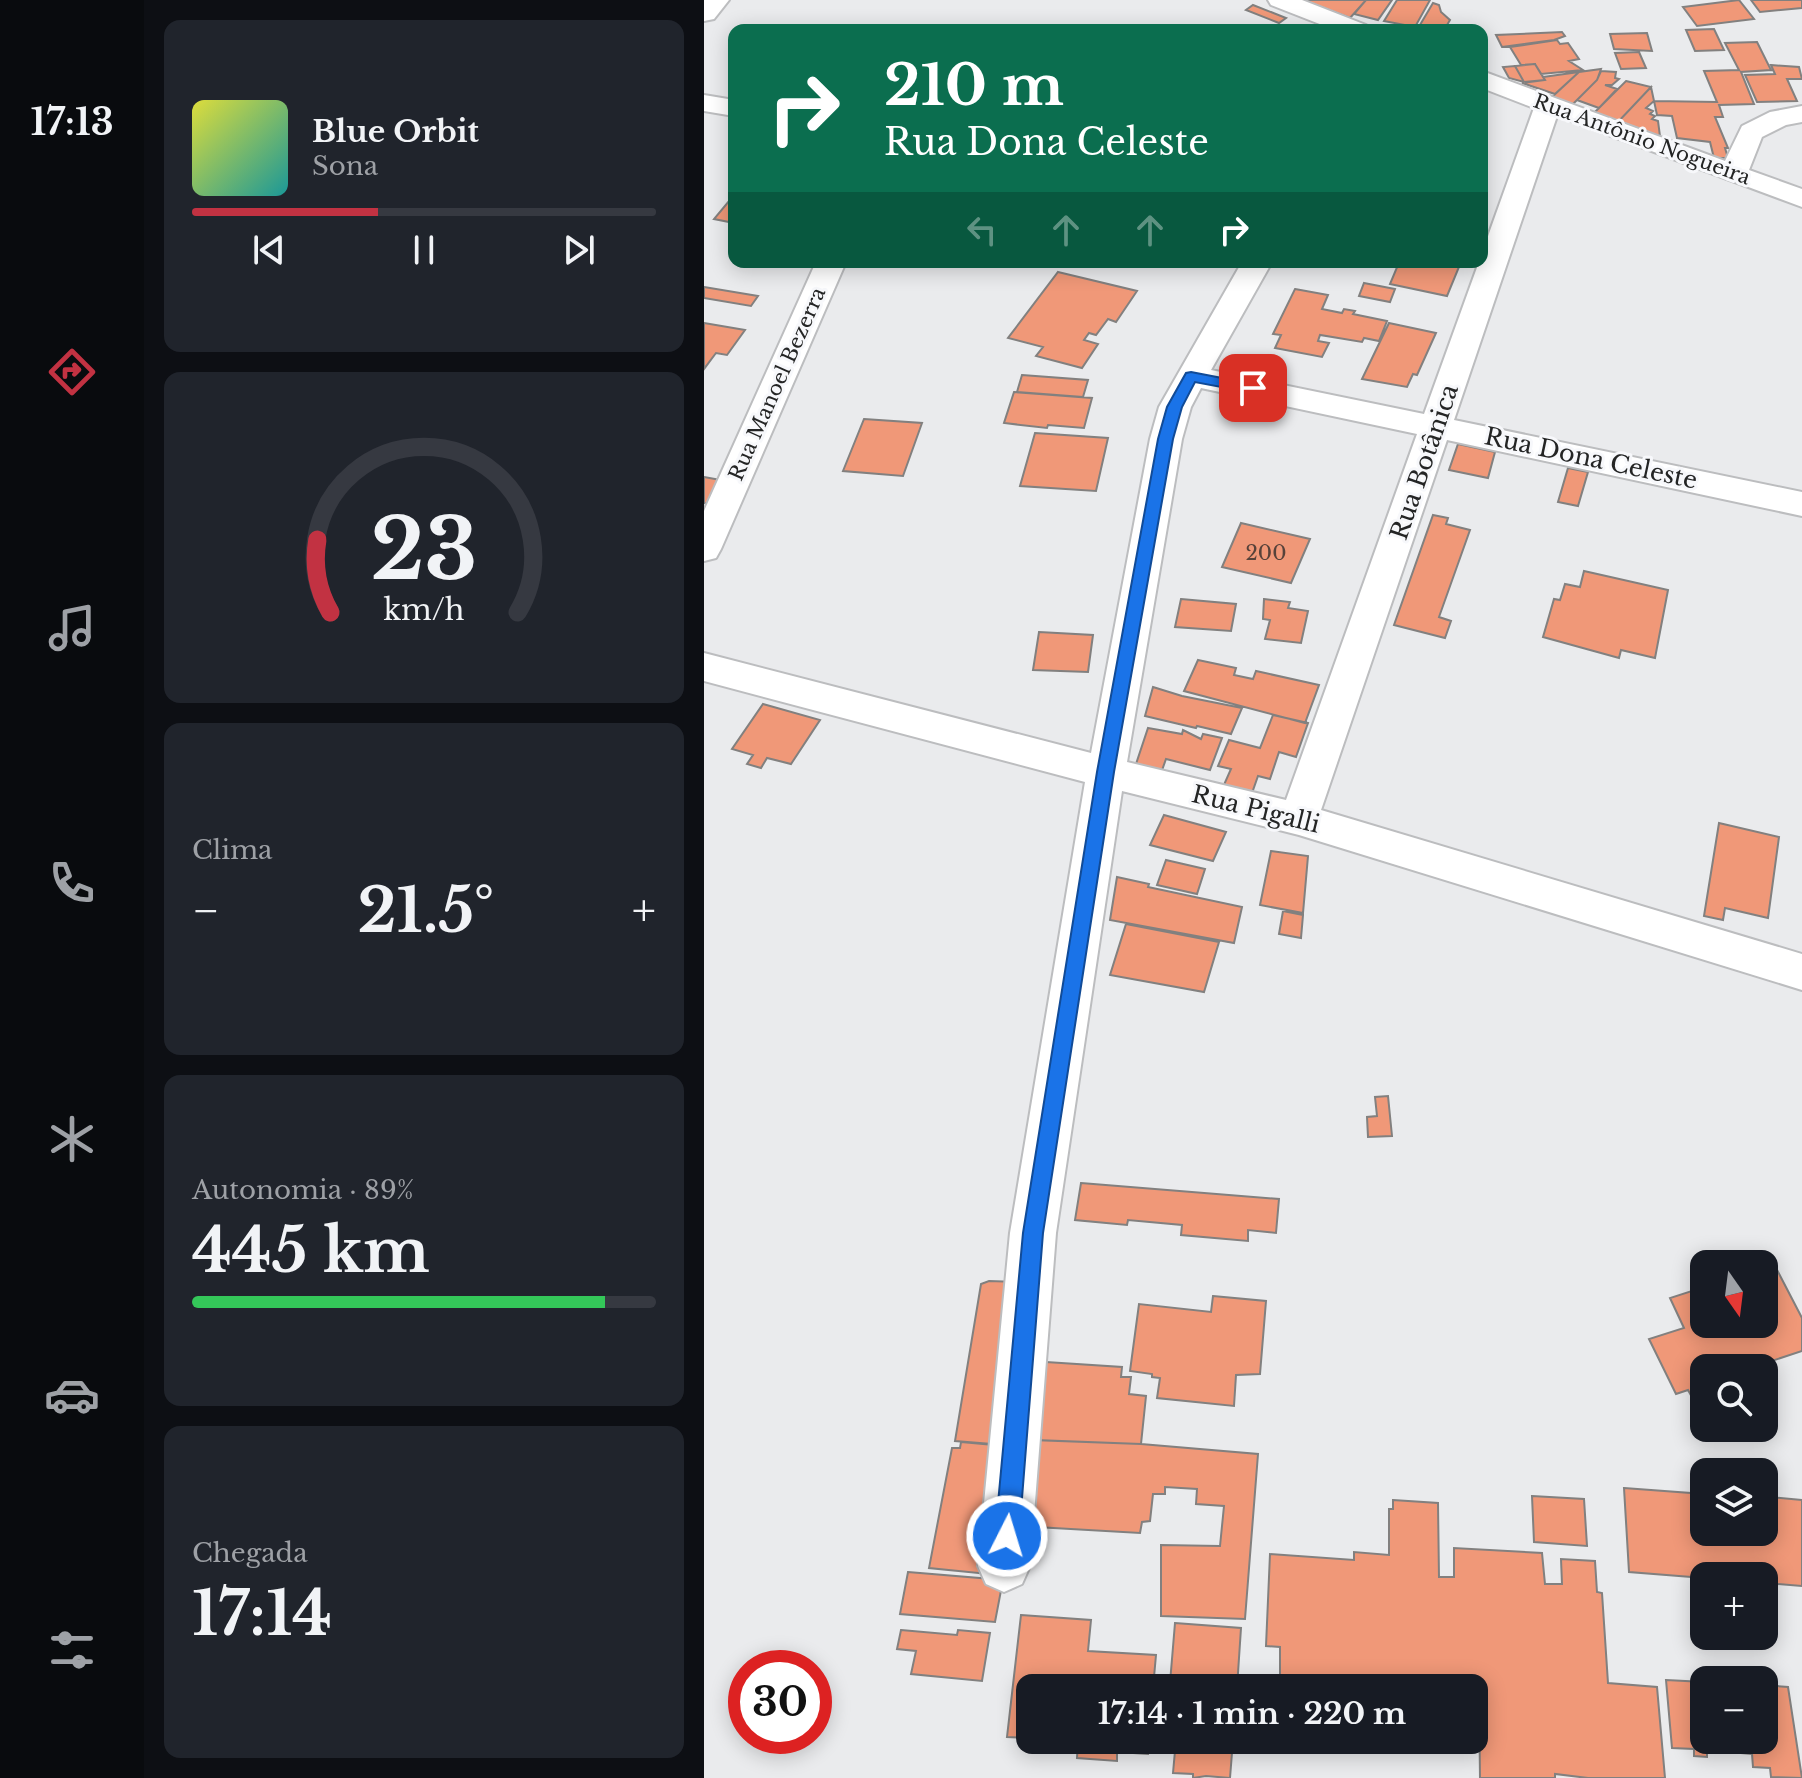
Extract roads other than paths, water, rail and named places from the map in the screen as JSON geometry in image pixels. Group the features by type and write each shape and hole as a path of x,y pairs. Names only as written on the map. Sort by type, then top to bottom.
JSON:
{"street":[{"path":"704,13 716,0"},
{"path":"1280,0 1342,24"},
{"name":"Rua Antônio Nogueira","path":"1488,81 1802,199"},
{"path":"704,103 728,107"},
{"name":"Rua Botânica","path":"1299,819 1548,105"},
{"path":"1734,172 1751,132 1779,118 1802,114"},
{"name":"Rua Manoel Bezerra","path":"704,549 828,268"},
{"path":"1004,1566 1033,1233 1106,772 1166,439 1175,407 1254,268"},
{"name":"Rua Dona Celeste","path":"1191,376 1437,425 1802,504"},
{"name":"Rua Pigalli","path":"704,667 1299,819 1802,972"}]}
